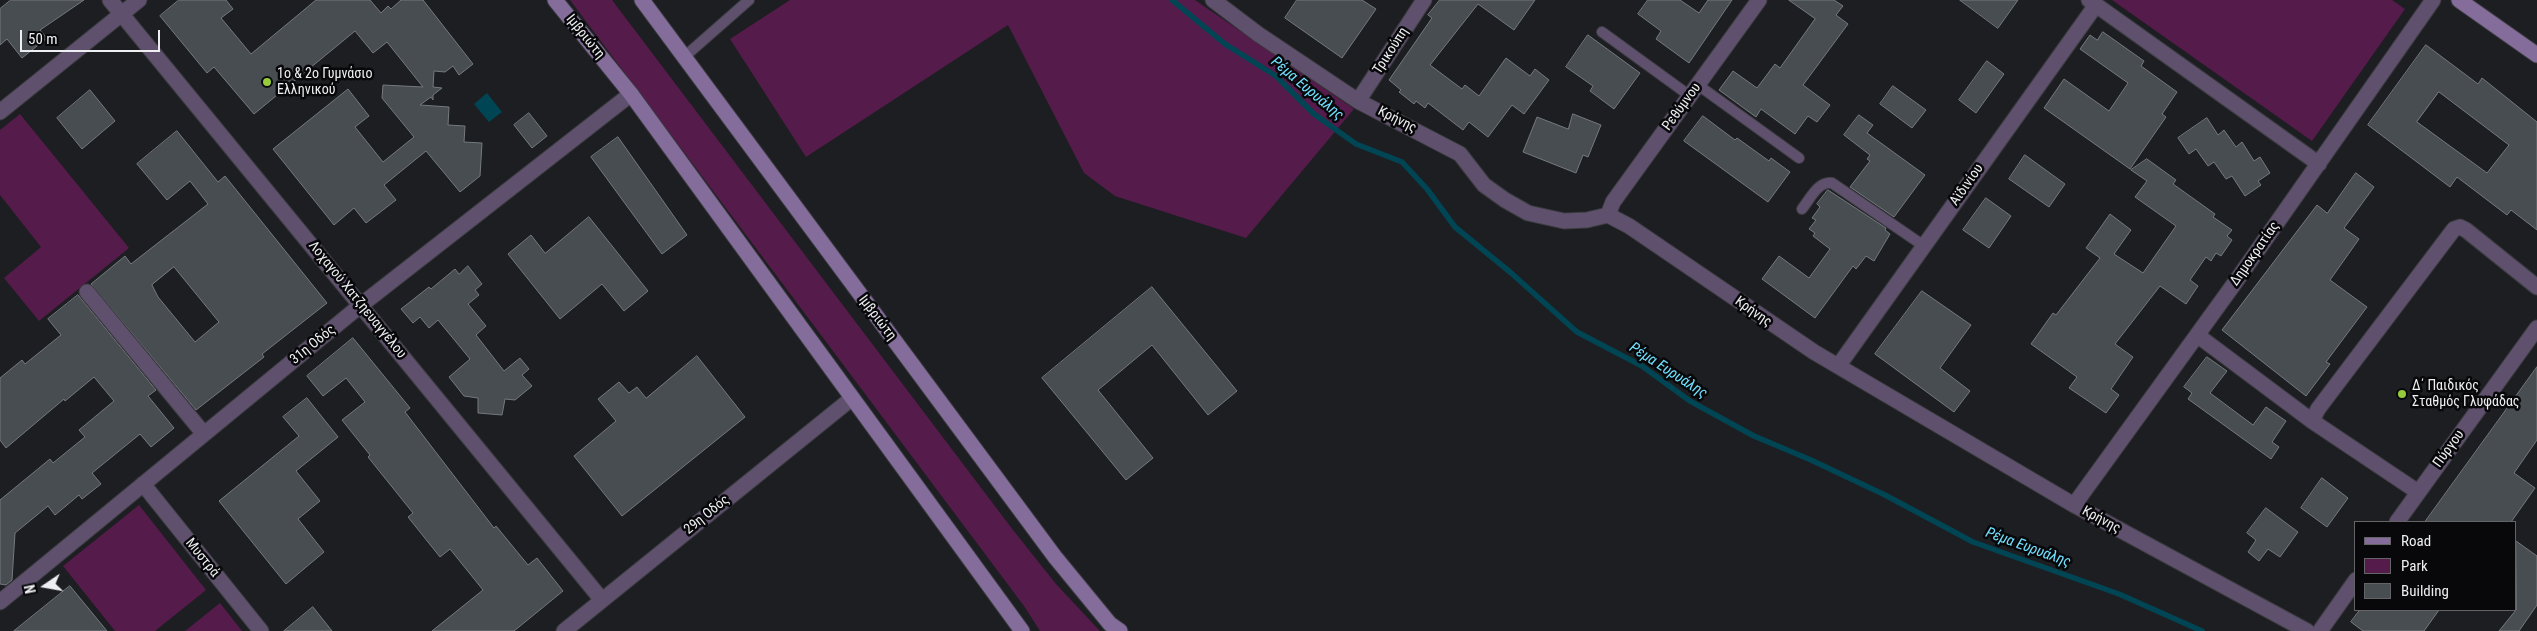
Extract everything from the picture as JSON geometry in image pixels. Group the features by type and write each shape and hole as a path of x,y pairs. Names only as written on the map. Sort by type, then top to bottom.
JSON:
{"street":[{"name":"Λοχαγού Χατζηευαγγέλου","path":"110,0 602,600"},
{"path":"0,112 139,0"},
{"name":"Ιμβριώτη","path":"555,0 631,94 851,399 1022,631"},
{"name":"Ιμβριώτη","path":"642,0 683,58 1055,558 1110,624 1120,631"},
{"name":"Κρήνης","path":"1213,0 1258,34 1358,101 1448,146 1460,154 1484,185 1505,200 1528,213 1564,221 1587,220 1608,215 1629,226 1776,328 2074,505 2307,631"},
{"name":"Τρικούπη","path":"1358,101 1424,0"},
{"name":"Ρεθύμνου","path":"1608,215 1613,202 1759,0"},
{"name":"Δημοκρατίας","path":"2074,505 2197,335 2433,0"},
{"path":"2459,0 2537,55"},
{"name":"Αϊδινίου","path":"1839,365 1924,246 2092,2 2318,164"},
{"name":"31η Οδός","path":"0,602 361,305 631,94"},
{"path":"2312,421 2318,408 2454,229 2460,227 2466,230 2537,287"},
{"path":"86,292 204,434"},
{"name":"Πύργου","path":"2398,521 2537,328"},
{"path":"2197,335 2312,421 2418,492"},
{"name":"29η Οδός","path":"564,631 851,399"},
{"name":"Μυστρά","path":"143,484 261,631"},
{"path":"2320,631 2354,583"}],"lane":[{"path":"683,58 749,0"},
{"path":"1602,32 1799,158"},
{"path":"1802,209 1820,186 1824,183 1832,183 1924,246"}],"green space":[{"path":"570,0 612,0 1013,530 1056,584 1100,631 1040,631 1024,606"},
{"path":"790,0 1195,0 1354,109 1246,238 1115,196 1084,173 1008,25 806,157 730,39"},
{"path":"2112,0 2392,0 2405,9 2312,141"},
{"path":"20,114 129,248 39,321 4,278 41,247 0,195 0,130"},
{"path":"139,505 206,590 155,631 115,631 63,566"},
{"path":"220,603 242,631 185,631"}],"water":[{"path":"487,93 502,112 489,122 474,104"}],"building":[{"path":"11,0 84,0 40,30 47,38 22,58 7,39 0,45 0,9"},
{"path":"179,0 226,0 233,9 221,18 251,54 316,0 370,0 381,13 388,6 391,9 401,0 423,0 473,64 459,75 453,66 445,72 434,71 433,87 442,88 433,95 433,100 431,97 420,105 449,107 448,125 465,126 464,142 482,143 480,176 460,192 426,151 384,185 396,200 366,223 354,208 334,225 273,149 348,89 369,116 355,127 383,162 414,137 382,98 383,85 423,87 387,42 373,53 355,31 254,114 214,67 207,73 160,16"},
{"path":"1297,0 1362,0 1376,9 1342,58 1285,18"},
{"path":"1440,0 1535,0 1514,30 1478,4 1430,65 1462,89 1465,85 1479,96 1506,58 1530,76 1535,69 1549,80 1524,114 1512,105 1488,137 1469,122 1463,130 1428,103 1425,108 1416,101 1414,104 1399,92 1401,90 1389,80 1432,18 1428,15"},
{"path":"1648,0 1680,0 1699,13 1708,0 1732,0 1689,63 1656,39 1661,31 1638,14"},
{"path":"1789,0 1834,0 1843,6 1836,15 1848,24 1803,85 1830,105 1817,122 1808,116 1795,134 1761,109 1756,117 1719,90 1733,71 1757,88 1775,64 1780,68 1815,19"},
{"path":"1960,0 2018,0 1998,28"},
{"path":"2103,32 2144,61 2141,66 2177,92 2162,114 2166,117 2130,169 2044,108 2064,79 2109,111 2128,83 2080,49 2090,35 2097,40"},
{"path":"1588,35 1640,73 1614,109 1590,91 1593,86 1566,67"},
{"path":"2426,45 2478,84 2482,78 2537,122 2537,230 2511,210 2507,215 2457,177 2450,187 2368,125","holes":["2439,92 2509,145 2487,173 2417,122"]},
{"path":"1987,61 2004,74 1976,113 1959,100"},
{"path":"1893,86 1926,110 1912,128 1880,104"},
{"path":"90,90 115,121 82,149 57,118"},
{"path":"529,113 547,136 532,148 514,125"},
{"path":"1573,114 1601,125 1588,157 1583,155 1576,173 1523,152 1537,117 1568,129"},
{"path":"1859,115 1873,125 1867,133 1925,175 1894,217 1850,187 1870,161 1867,159 1870,155 1844,135"},
{"path":"1703,116 1735,140 1737,138 1769,161 1771,158 1790,172 1768,202 1684,141"},
{"path":"2207,118 2218,135 2224,130 2236,147 2242,142 2254,161 2260,157 2270,173 2258,181 2261,185 2245,196 2232,176 2226,179 2214,162 2208,166 2196,149 2189,154 2178,138"},
{"path":"177,131 218,182 225,176 327,303 262,354 264,357 196,410 91,284 125,256 131,264 208,204 190,181 167,200 137,164","holes":["174,267 219,322 195,342 158,297 152,285"]},
{"path":"618,137 687,235 662,254 591,157"},
{"path":"2025,155 2065,184 2049,207 2009,179"},
{"path":"2147,159 2176,180 2173,184 2215,214 2213,217 2232,230 2227,236 2232,240 2221,256 2216,253 2211,261 2206,257 2190,280 2198,286 2186,304 2160,286 2115,344 2133,357 2111,389 2119,395 2106,413 2069,388 2077,377 2031,344 2053,313 2056,315 2100,258 2086,248 2110,214 2131,230 2114,254 2143,273 2176,226 2135,197 2147,181 2131,170"},
{"path":"2356,173 2374,187 2344,228 2359,239 2330,280 2367,307 2326,362 2330,364 2306,396 2222,330 2317,205 2327,213"},
{"path":"1828,190 1886,228 1885,230 1890,234 1874,261 1866,256 1856,269 1853,266 1815,318 1762,279 1779,256 1809,278 1830,249 1813,236 1815,233 1809,229 1816,220 1812,218 1820,207 1817,204"},
{"path":"1986,198 2011,216 1989,248 1963,230"},
{"path":"589,217 648,291 624,311 602,284 560,319 508,254 531,235 545,253"},
{"path":"468,266 482,284 475,290 479,295 468,304 486,326 476,335 504,371 520,358 529,369 522,375 532,386 515,400 505,399 502,415 478,413 478,398 464,396 449,377 470,359 438,320 429,328 420,317 413,323 401,309 429,287 431,289 455,269 459,274"},
{"path":"1152,287 1237,391 1208,415 1152,345 1098,390 1153,458 1126,480 1042,378"},
{"path":"1922,291 1971,325 1940,368 1970,391 1954,412 1875,354"},
{"path":"78,295 156,390 148,396 174,428 151,447 140,434 92,473 101,484 82,499 79,495 55,515 48,506 15,533 12,580 6,585 0,584 0,500 50,459 53,463 85,437 79,430 114,401 94,377 65,401 64,399 6,448 0,440 0,378 22,360 25,364 61,335 48,319"},
{"path":"353,338 410,408 405,412 494,528 496,526 528,565 537,558 563,591 514,631 432,631 483,590 450,549 440,557 408,517 413,513 368,457 370,455 342,420 365,402 346,378 323,396 307,376"},
{"path":"697,356 745,417 622,516 574,456 616,421 598,399 619,382 629,393 637,387 646,398"},
{"path":"2207,357 2227,371 2210,393 2253,425 2266,407 2286,421 2272,442 2279,447 2271,459 2188,399 2192,393 2184,387"},
{"path":"2537,367 2537,440 2514,473 2535,488 2512,521 2426,521"},
{"path":"307,398 338,437 296,471 320,501 298,519 324,552 286,584 219,501 299,436 283,417"},
{"path":"2322,478 2348,498 2327,527 2301,508"},
{"path":"2266,508 2298,532 2280,557 2268,549 2259,561 2248,552 2256,540 2247,533"},
{"path":"2517,542 2537,556 2537,605 2519,631 2499,631 2517,611"},
{"path":"70,586 107,631 14,631"},
{"path":"313,607 332,631 284,631"},
{"path":"2359,611 2438,611 2424,631 2363,631 2351,622"}],"waterway":[{"name":"Ρέμα Ευρυάλης","path":"1172,0 1225,44 1276,76 1314,114 1356,144 1402,162 1427,189 1455,227 1510,272 1577,332 1642,366 1690,401 1754,436 1811,460 1885,495 1973,542 2119,594 2202,631"}],"place":[{"name":"1ο & 2ο Γυμνάσιο Ελληνικού","path":"267,82"},
{"name":"Δ΄ Παιδικός Σταθμός Γλυφάδας","path":"2402,394"}]}
